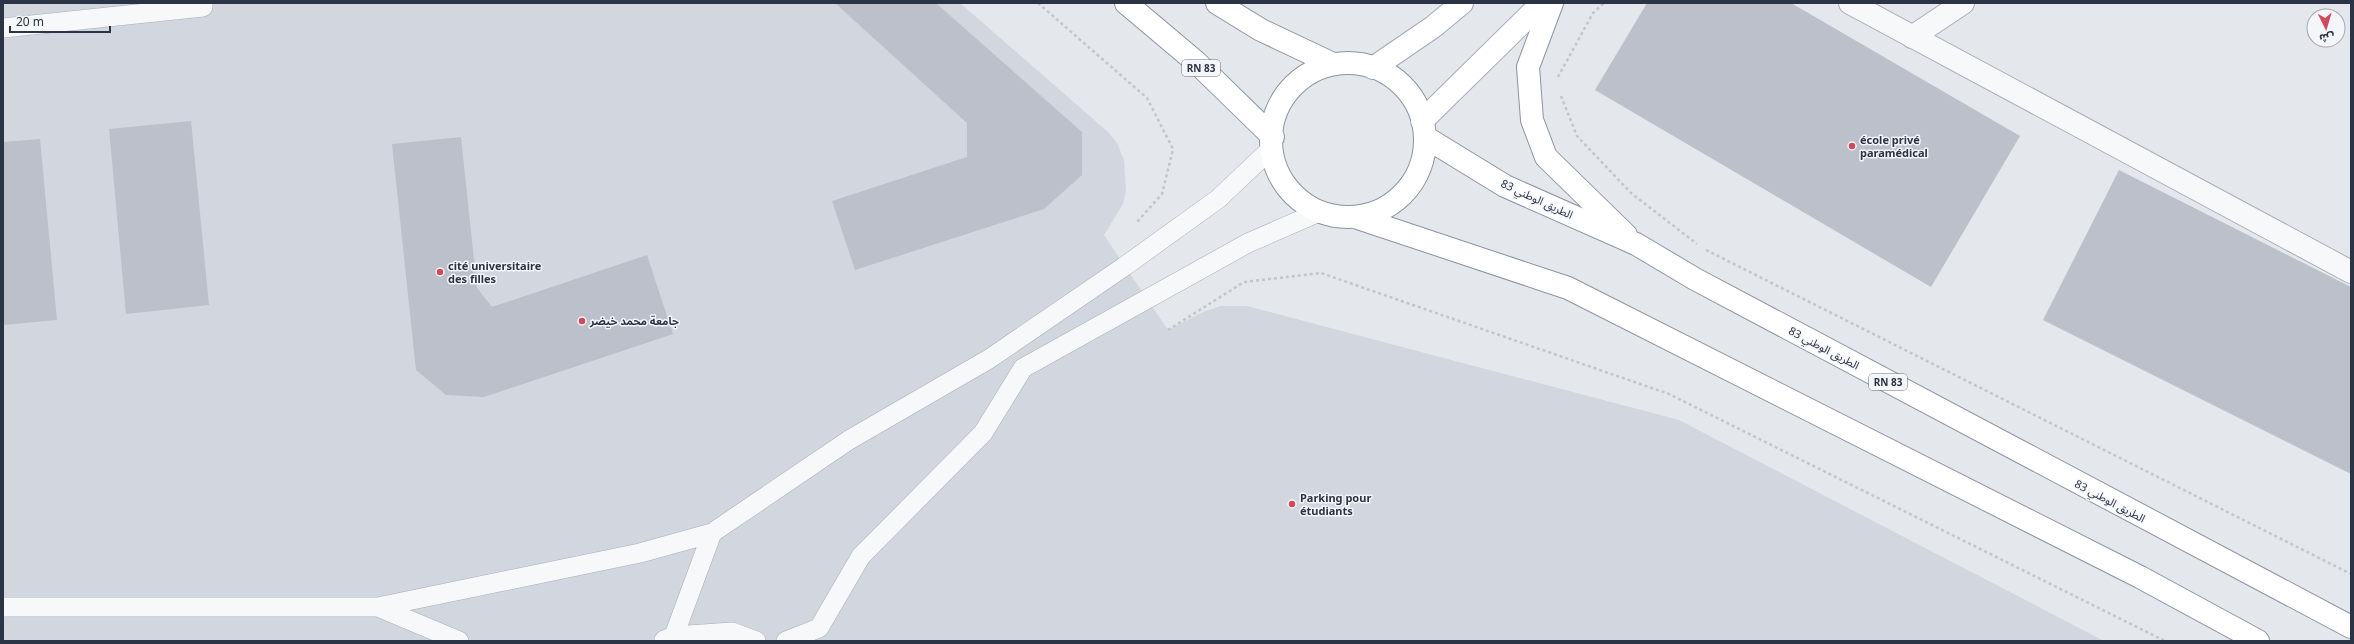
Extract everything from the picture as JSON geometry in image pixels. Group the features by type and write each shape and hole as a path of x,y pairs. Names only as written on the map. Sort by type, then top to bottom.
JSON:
{"main road":[{"name":"RN 83","path":"1126,3 1196,62 1272,143"},
{"path":"1217,3 1261,30 1333,64"},
{"path":"1374,68 1433,28 1462,3"},
{"path":"1423,129 1542,3"},
{"path":"1552,3 1528,67 1532,120 1546,157 1636,244"},
{"path":"1358,218 1381,209 1400,197 1410,185 1423,159 1423,129 1420,111 1406,89 1385,72 1360,64 1333,64 1312,71 1293,85 1279,104 1272,143 1277,171 1290,191 1303,203 1319,212 1358,218 1568,288 2133,574 2258,641"},
{"name":"الطريق الوطني 83","path":"1423,129 1505,186 1636,244 1722,294 2351,627"}],"street":[{"path":"1850,3 2351,272"},
{"path":"1912,36 1962,3"}],"lane":[{"path":"3,28 204,7 203,3"},
{"path":"3,607 378,607 640,553 712,533 849,440 989,359 1119,271 1218,199 1272,143"},
{"path":"786,641 819,628 861,556 983,433 1023,368 1248,243 1319,212"},
{"path":"712,533 670,639 732,632 756,641"},
{"path":"378,607 459,641"}],"path":[{"path":"1038,3 1146,98 1173,149 1162,194 1133,227"},
{"path":"1555,83 1593,13 1604,3"},
{"path":"1558,89 1577,136 1631,193 1699,246 2351,574"},
{"path":"1168,330 1244,282 1322,274 1669,394 2165,641"}],"shaded area":[{"name":"جامعة محمد خيضر","path":"3,3 960,3 1108,132 1117,143 1124,160 1126,191 1123,204 1104,235 1168,330 1203,312 1220,306 1247,306 1679,420 2104,641 3,641"}],"building":[{"path":"835,3 936,3 1082,132 1082,175 1044,209 855,270 832,201 967,157 967,123"},
{"name":"école privé paramédical","path":"1647,3 1791,3 2020,136 1931,287 1595,90"},
{"path":"191,121 209,305 126,314 109,129"},
{"name":"cité universitaire des filles","path":"461,137 477,288 492,307 647,255 673,334 484,397 446,395 416,370 392,144"},
{"path":"40,139 57,320 3,325 3,142"},
{"path":"2119,170 2351,287 2351,474 2043,320"}],"place":[{"name":"école privé paramédical","path":"1852,146"},
{"name":"cité universitaire des filles","path":"440,272"},
{"name":"جامعة محمد خيضر","path":"582,321"},
{"name":"Parking pour étudiants","path":"1292,504"}]}
